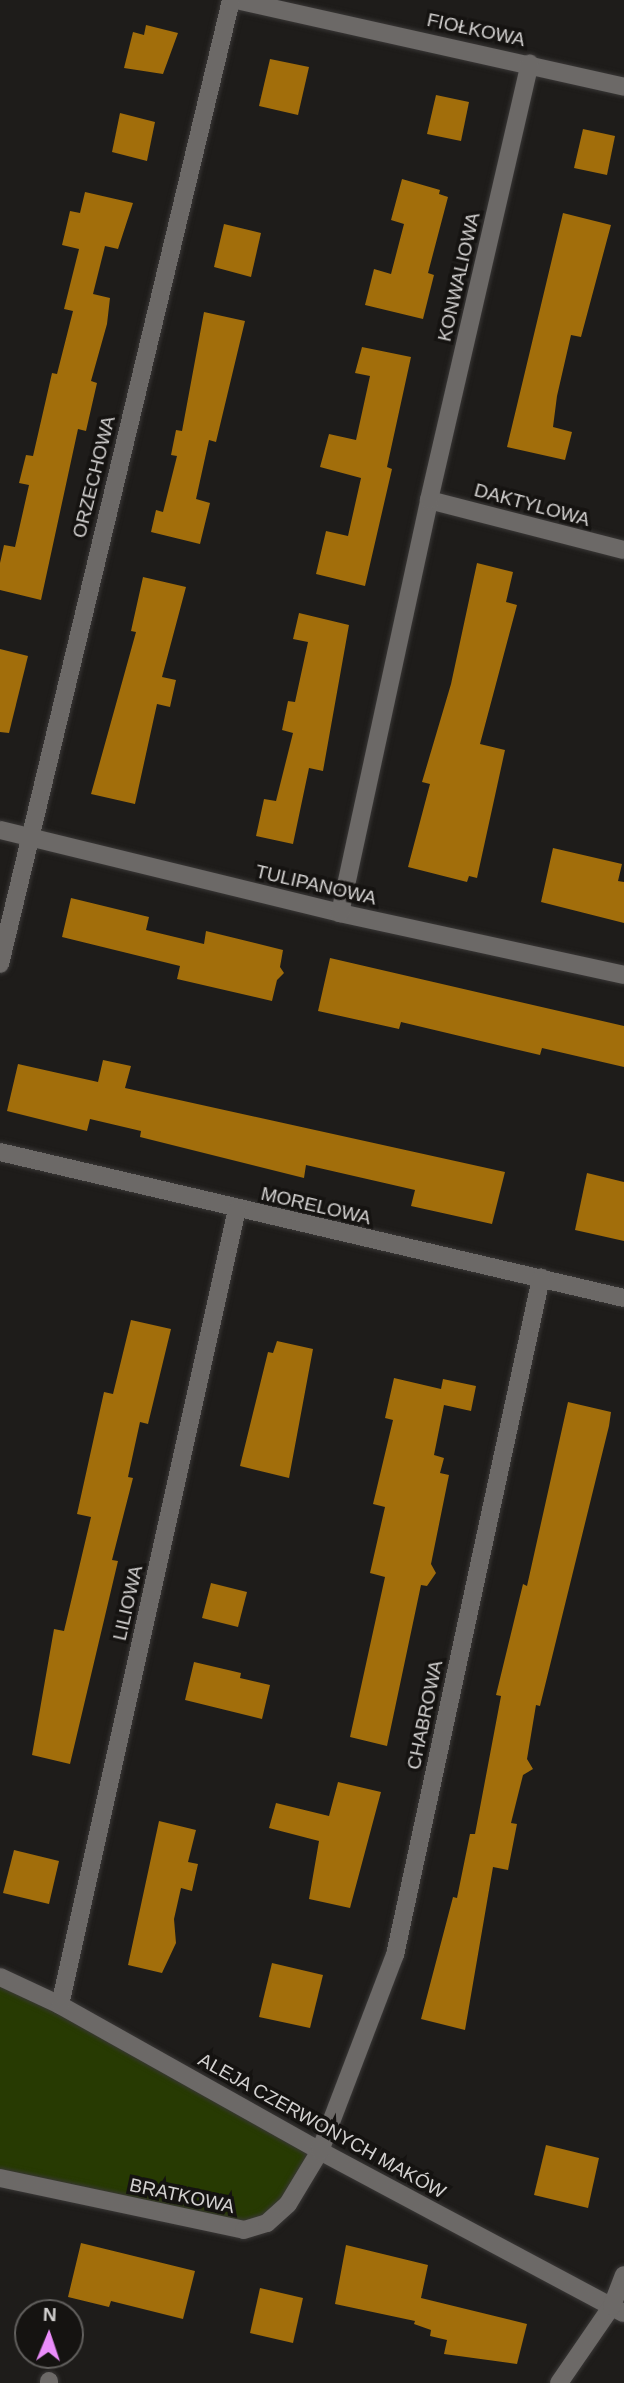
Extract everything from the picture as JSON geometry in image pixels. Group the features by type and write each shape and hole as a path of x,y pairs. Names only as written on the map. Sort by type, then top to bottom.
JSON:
{"street":[{"name":"FIOŁKOWA","path":"233,0 624,87"},
{"name":"ORZECHOWA","path":"0,964 233,0"},
{"name":"KONWALIOWA","path":"340,913 429,500 530,64"},
{"name":"DAKTYLOWA","path":"429,500 624,550"},
{"name":"TULIPANOWA","path":"0,830 340,913 624,975"},
{"name":"MORELOWA","path":"0,1152 624,1298"},
{"name":"LILIOWA","path":"60,2005 237,1209"},
{"name":"CHABROWA","path":"320,2151 395,1955 541,1278"},
{"name":"ALEJA CZERWONYCH MAKÓW","path":"0,1977 60,2005 320,2151 618,2309"},
{"name":"BRATKOWA","path":"0,2178 244,2230 267,2223 288,2204 320,2151"},
{"path":"559,2383 618,2309 624,2274"}],"green space":[{"path":"0,1982 316,2152 286,2202 244,2229 0,2176"}],"building":[{"path":"146,25 178,33 163,74 124,68 133,32 144,35"},
{"path":"270,59 309,67 298,115 259,106"},
{"path":"436,95 469,102 461,141 427,134"},
{"path":"120,113 155,122 147,161 112,152"},
{"path":"583,129 615,136 607,175 574,168"},
{"path":"402,179 440,190 439,194 448,197 428,273 434,275 423,319 365,305 374,269 391,274 404,224 391,220"},
{"path":"85,192 133,203 118,249 105,246 93,294 110,298 107,324 91,381 97,383 86,431 78,429 41,600 0,590 0,563 4,545 15,547 29,485 19,483 26,455 33,456 52,373 57,374 73,311 64,309 79,249 62,245 70,211 80,213"},
{"path":"563,213 611,225 581,337 571,335 557,396 553,427 572,432 565,460 507,447"},
{"path":"224,224 261,233 251,277 214,267"},
{"path":"204,312 245,321 216,442 209,440 196,499 210,503 200,544 151,532 156,510 163,512 177,456 171,455 176,430 182,431"},
{"path":"362,347 411,357 387,467 392,469 365,586 316,574 326,531 348,536 361,478 320,467 329,434 356,440 370,376 355,373"},
{"path":"477,563 513,572 506,602 517,605 480,744 505,750 477,878 469,876 467,882 408,867 430,784 422,782 451,684"},
{"path":"143,577 186,587 162,677 176,680 170,707 157,704 135,804 91,794 136,632 131,631"},
{"path":"299,613 349,625 323,771 309,768 293,844 256,836 264,799 276,801 293,733 282,730 288,701 295,702 308,642 293,639"},
{"path":"0,649 28,656 9,733 0,732"},
{"path":"553,848 622,864 618,881 624,882 624,923 541,902"},
{"path":"71,898 149,917 146,930 204,944 206,931 283,950 280,967 284,973 277,980 272,1001 177,979 180,966 62,937"},
{"path":"330,958 624,1026 624,1067 542,1048 540,1055 401,1022 399,1029 318,1011"},
{"path":"103,1060 131,1066 125,1088 505,1172 492,1224 411,1206 415,1190 306,1165 304,1178 140,1137 141,1131 90,1119 87,1131 7,1111 18,1064 98,1082"},
{"path":"587,1173 624,1182 624,1241 575,1230"},
{"path":"131,1320 171,1329 148,1424 140,1422 128,1477 133,1478 112,1560 118,1561 70,1764 32,1755 54,1629 64,1631 91,1517 77,1514 104,1392 113,1394"},
{"path":"277,1341 313,1349 289,1478 240,1466 268,1352 273,1353"},
{"path":"394,1378 441,1389 443,1379 476,1386 471,1411 444,1405 434,1455 444,1458 440,1473 449,1475 431,1564 436,1573 427,1586 421,1585 387,1746 350,1737 385,1577 370,1573 385,1507 373,1504 393,1420 385,1418"},
{"path":"568,1402 611,1412 609,1426 540,1706 536,1705 527,1759 533,1769 523,1775 511,1823 517,1824 508,1870 493,1867 465,2030 421,2019 453,1897 457,1898 470,1834 475,1834 501,1696 496,1695 523,1584 527,1586"},
{"path":"211,1583 247,1592 238,1627 202,1618"},
{"path":"194,1662 241,1673 240,1678 270,1685 262,1719 185,1700"},
{"path":"338,1782 381,1792 350,1908 309,1899 319,1841 269,1828 276,1803 329,1816"},
{"path":"159,1821 196,1830 188,1862 198,1864 192,1891 181,1888 174,1919 176,1943 162,1973 128,1965"},
{"path":"14,1850 59,1861 49,1904 3,1893"},
{"path":"272,1963 323,1975 310,2028 259,2017"},
{"path":"546,2145 599,2158 588,2208 534,2195"},
{"path":"81,2243 195,2271 183,2319 111,2301 109,2307 68,2297"},
{"path":"346,2245 428,2265 421,2298 527,2324 517,2364 444,2354 447,2340 430,2336 431,2330 414,2324 415,2321 335,2304"},
{"path":"260,2288 303,2298 293,2343 250,2333"}]}
